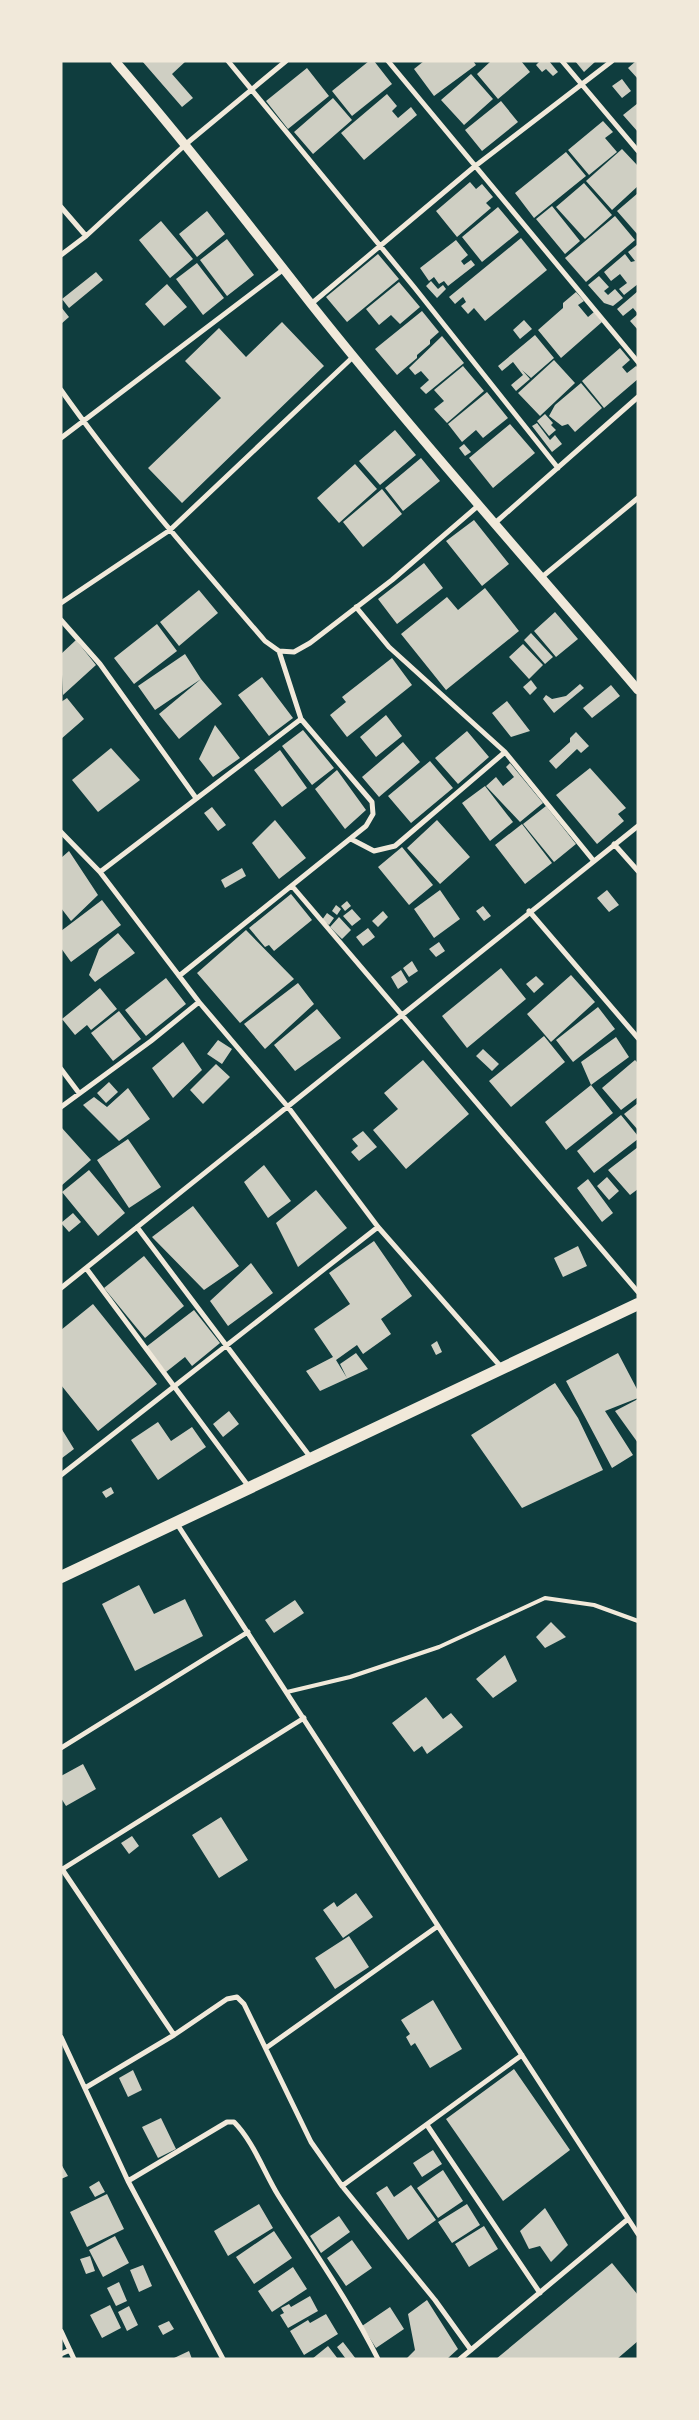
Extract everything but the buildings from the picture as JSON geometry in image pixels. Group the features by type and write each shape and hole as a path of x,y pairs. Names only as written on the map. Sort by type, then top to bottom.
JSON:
{"main road":[{"path":"61,1576 638,1304"}],"street":[{"path":"115,61 186,144 354,356 638,690"},
{"path":"228,61 414,287 558,468"},
{"path":"61,255 86,236 186,144 286,61"},
{"path":"388,61 474,167 638,362"},
{"path":"562,61 638,151"},
{"path":"311,304 474,167 612,61"},
{"path":"61,208 86,236"},
{"path":"61,438 82,420 285,269"},
{"path":"61,603 170,530 354,356"},
{"path":"61,390 82,420 170,530 265,641 279,651 294,652 356,607 392,580 479,505"},
{"path":"495,523 638,398"},
{"path":"542,577 638,498"},
{"path":"356,607 389,648 505,752 593,860"},
{"path":"61,620 100,664 196,798"},
{"path":"179,976 351,839 366,826 373,814 372,802 301,719 279,651"},
{"path":"100,872 301,719"},
{"path":"351,839 374,852 394,846 505,752"},
{"path":"61,1288 288,1107 400,1014 638,826"},
{"path":"61,832 100,872 199,1002 288,1107 378,1227 502,1368"},
{"path":"614,844 638,871"},
{"path":"292,886 638,1292"},
{"path":"529,911 638,1038"},
{"path":"61,1107 151,1042 199,1002"},
{"path":"61,1068 79,1093"},
{"path":"137,1227 311,1458"},
{"path":"61,1475 378,1227"},
{"path":"86,1268 249,1488"},
{"path":"176,1522 638,2234"},
{"path":"61,1748 248,1632"},
{"path":"174,2035 61,1870 304,1718"},
{"path":"266,2048 438,1926"},
{"path":"85,2088 174,2035 227,1999 237,1997 244,2004 311,2142 342,2186 435,2300 471,2350"},
{"path":"62,2040 128,2181 223,2359"},
{"path":"342,2186 522,2055"},
{"path":"128,2181 228,2122 234,2122 277,2193 357,2317 378,2359"},
{"path":"427,2125 540,2293"},
{"path":"460,2359 628,2218"},
{"path":"61,2331 74,2359"},
{"path":"61,2354 70,2350"}],"lane":[{"path":"287,1692 350,1677 439,1647 545,1598 594,1605 638,1621"}]}
